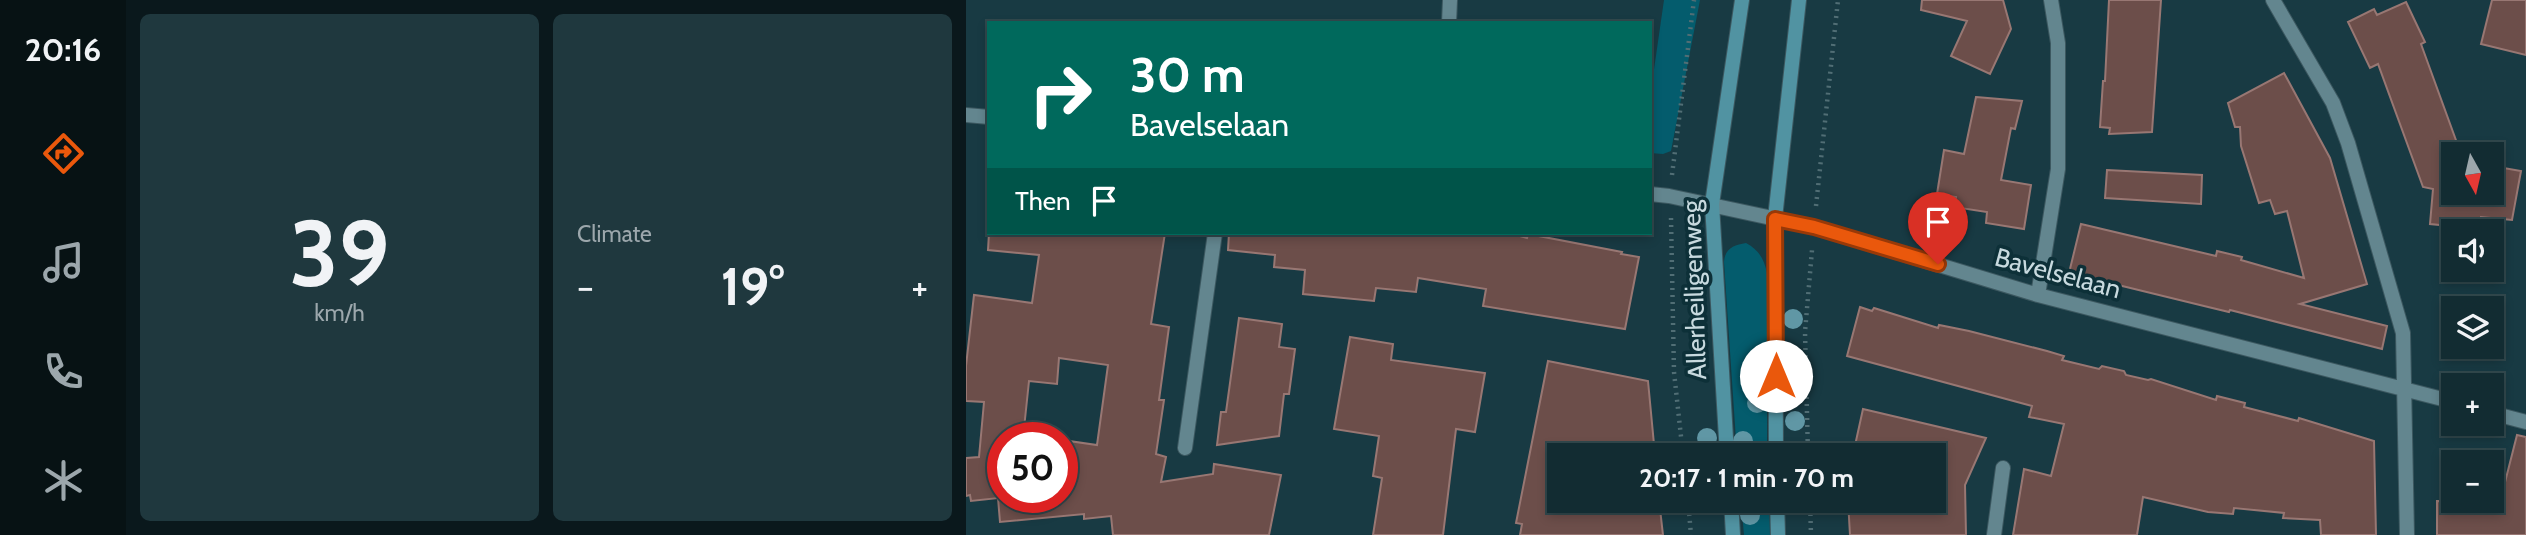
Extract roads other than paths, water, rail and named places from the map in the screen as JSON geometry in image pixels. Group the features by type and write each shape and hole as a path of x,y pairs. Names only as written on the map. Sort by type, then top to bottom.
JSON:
{"main road":[{"name":"Allerheiligenweg","path":"1726,443 1712,204 1742,0"},
{"path":"1776,443 1775,219 1799,0"},
{"path":"1732,513 1733,535"},
{"path":"1777,513 1778,535"}],"street":[{"path":"1449,21 1450,0"},
{"path":"2038,295 2058,169 2058,43 2051,0"},
{"path":"2273,0 2333,103 2348,143 2403,333 2407,535"},
{"path":"966,115 987,117"},
{"name":"Bavelselaan","path":"1652,194 1712,204 1814,227 2038,295 2441,399"},
{"path":"1185,449 1215,235"},
{"path":"2504,416 2526,422"},
{"path":"1994,535 2003,468"}]}
